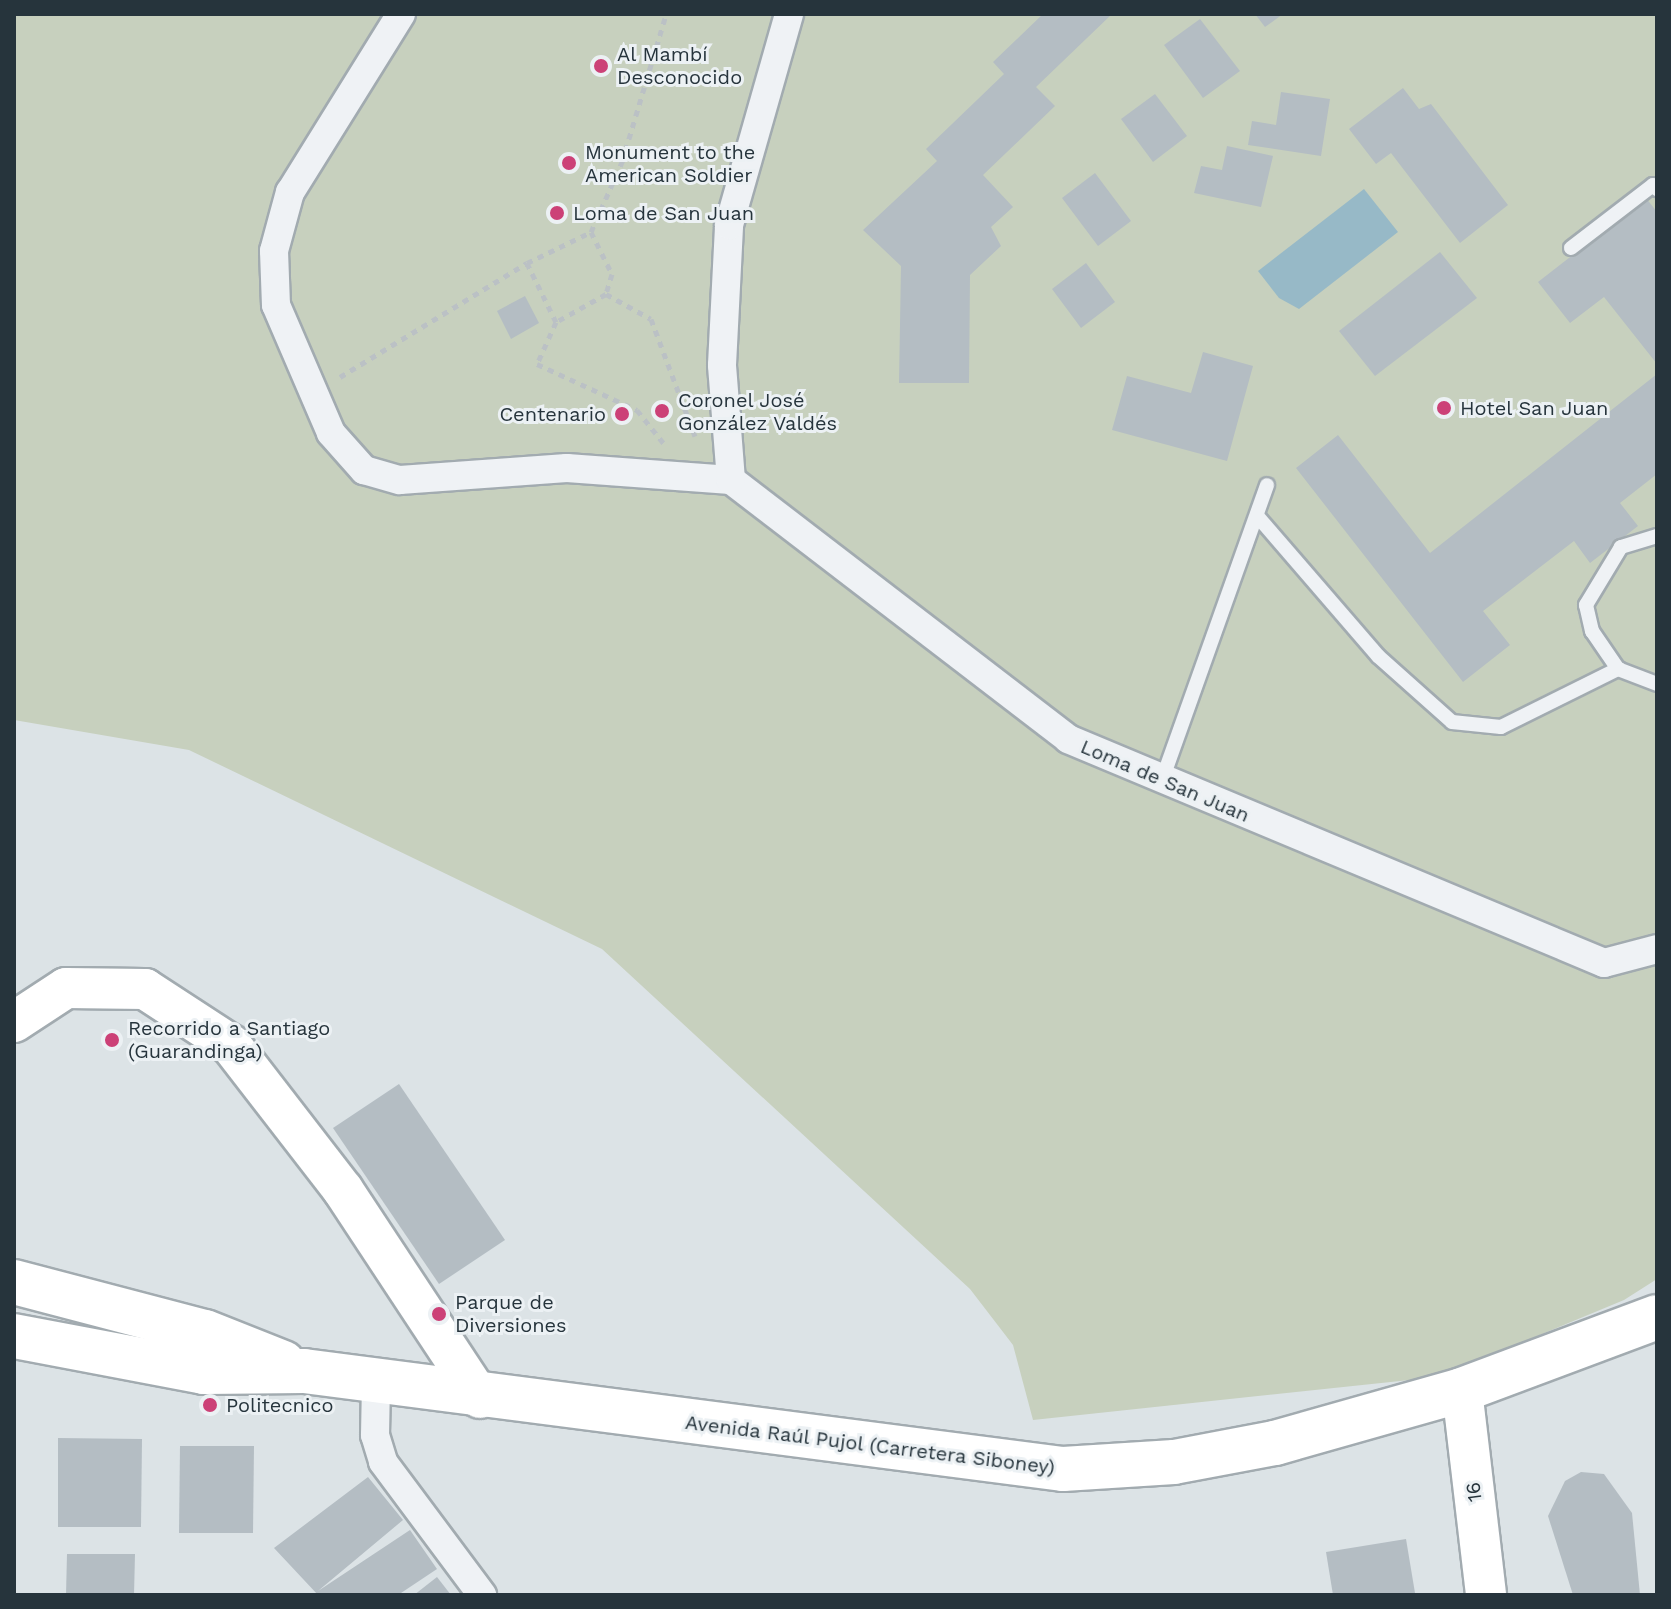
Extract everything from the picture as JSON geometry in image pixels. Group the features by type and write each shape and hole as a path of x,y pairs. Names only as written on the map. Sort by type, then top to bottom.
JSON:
{"main road":[{"name":"Avenida Raúl Pujol (Carretera Siboney)","path":"14,1282 205,1332 304,1371"},
{"name":"Avenida Raúl Pujol (Carretera Siboney)","path":"14,1336 204,1372 304,1371 480,1398 1063,1469 1174,1462 1275,1443 1462,1390 1657,1317"}],"street":[{"path":"401,14 290,192 274,251 276,305 331,433 364,470 400,480 567,468 731,480 722,365 729,225 789,14"},
{"name":"Loma de San Juan","path":"731,480 1068,739 1604,963 1657,949"},
{"path":"14,1022 66,988 145,989 231,1045 343,1190 480,1398"},
{"path":"376,1383 375,1435 383,1462 482,1595"},
{"name":"16","path":"1462,1390 1486,1595"}],"lane":[{"path":"1571,248 1653,185 1657,189"},
{"path":"1162,780 1259,518 1267,485"},
{"path":"1259,518 1378,656 1452,722 1501,727 1618,669"},
{"path":"1657,536 1621,547 1586,605 1592,631 1618,669 1657,684"}],"path":[{"path":"313,394 527,263 591,232 622,162 666,14"},
{"path":"591,232 612,274 606,294 556,322 537,364 637,410 671,453"},
{"path":"527,263 556,322"},
{"path":"606,294 651,319 694,435 731,480"}],"green space":[{"path":"14,14 1657,14 1657,1279 1624,1300 1438,1377 1033,1420 1013,1345 970,1289 602,949 189,750 14,720"}],"water":[{"path":"1364,189 1398,232 1299,309 1279,298 1258,271"}],"building":[{"path":"1043,14 1112,14 1036,87 1055,106 983,175 1013,207 991,227 1001,246 970,275 969,383 899,383 901,266 863,230 937,161 926,149 1004,74 993,62"},
{"path":"1255,14 1283,14 1265,27"},
{"path":"1200,19 1240,71 1203,98 1164,45"},
{"path":"1403,88 1419,109 1431,104 1508,205 1460,243 1391,153 1376,164 1349,129"},
{"path":"1281,92 1330,99 1321,156 1248,145 1252,121 1276,125"},
{"path":"1155,94 1187,136 1153,162 1121,119"},
{"path":"1227,146 1273,156 1261,207 1194,193 1201,166 1222,170"},
{"path":"1095,173 1131,221 1098,246 1062,198"},
{"path":"1646,198 1657,212 1657,364 1604,297 1570,323 1538,282"},
{"path":"1440,252 1477,298 1375,376 1339,331"},
{"path":"1086,263 1115,302 1081,328 1052,289"},
{"path":"525,296 539,323 511,339 497,311"},
{"path":"1203,352 1253,366 1227,461 1112,430 1127,376 1191,393"},
{"path":"1657,374 1657,474 1620,503 1638,526 1590,563 1574,541 1483,611 1510,645 1463,682 1296,468 1338,435 1430,553"},
{"path":"399,1084 505,1240 439,1284 333,1128"},
{"path":"58,1438 142,1439 141,1527 58,1527"},
{"path":"180,1446 254,1446 253,1533 179,1533"},
{"path":"1581,1472 1604,1474 1632,1513 1640,1595 1573,1595 1548,1516 1565,1481"},
{"path":"368,1477 403,1520 318,1591 410,1530 437,1569 398,1595 318,1595 274,1548"},
{"path":"1406,1539 1415,1593 1333,1595 1326,1552"},
{"path":"67,1554 135,1554 134,1595 66,1595"},
{"path":"437,1577 451,1595 414,1595"}],"place":[{"name":"Al Mambí Desconocido","path":"601,66"},
{"name":"Monument to the American Soldier","path":"569,163"},
{"name":"Loma de San Juan","path":"557,213"},
{"name":"Hotel San Juan","path":"1444,408"},
{"name":"Coronel José González Valdés","path":"662,411"},
{"name":"Centenario","path":"622,414"},
{"name":"Recorrido a Santiago (Guarandinga)","path":"112,1040"},
{"name":"Parque de Diversiones","path":"439,1314"},
{"name":"Politecnico","path":"210,1405"}]}
